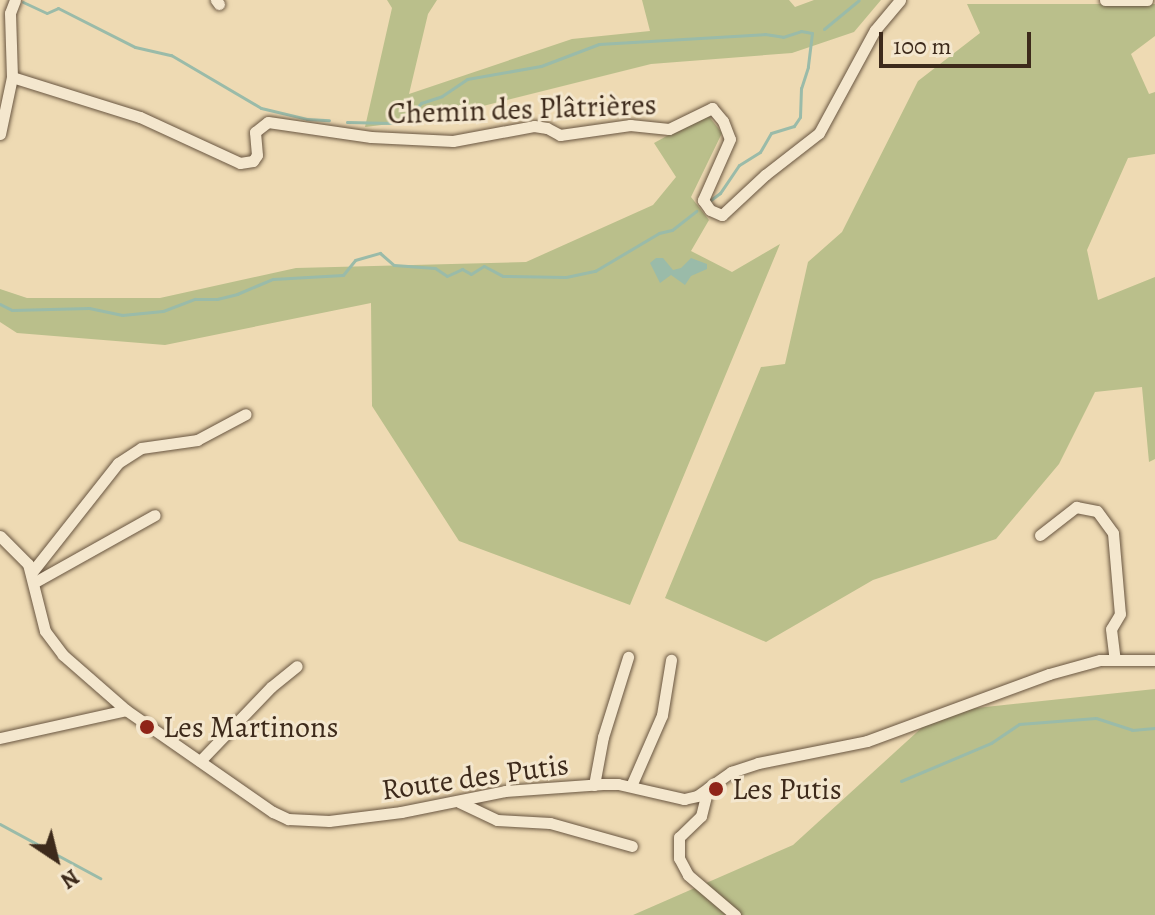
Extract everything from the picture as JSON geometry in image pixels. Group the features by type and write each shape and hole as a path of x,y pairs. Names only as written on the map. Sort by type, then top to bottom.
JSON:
{"street":[{"path":"0,134 12,77 10,13 15,0"},
{"name":"Chemin des Plâtrières","path":"12,77 140,117 240,163 253,161 257,155 255,132 268,122 371,137 453,141 534,126 560,135 630,125 669,129 712,108 723,121 730,139 703,200 710,210 722,215 765,175 819,133 875,30 900,0"},
{"path":"1105,0 1147,0"},
{"path":"33,577 118,463 141,448 197,440 246,414"},
{"path":"1040,535 1076,507 1097,511 1113,533 1120,614 1111,629 1115,660"},
{"path":"33,577 155,515"},
{"name":"Route des Putis","path":"0,536 21,554 33,577 51,641 126,710 273,812 288,819 329,821 459,802 505,791 594,785 631,786 684,799 708,788 731,772 758,763 867,741 1014,685 1100,660 1155,660"},
{"path":"594,785 603,737 628,657"},
{"path":"631,786 662,715 671,660"},
{"path":"200,761 271,687 297,666"},
{"path":"0,738 126,710"},
{"path":"708,788 701,816 679,837 679,858 688,875 735,915"},
{"path":"459,802 497,820 550,823 632,846"}],"green space":[{"path":"387,0 437,0 428,14 409,94 572,39 650,31 642,0 789,0 795,7 814,0 881,0 854,32 792,53 651,64 431,119 365,127 392,8"},
{"path":"967,4 1155,4 1155,36 1131,54 1149,94 1155,92 1155,154 1128,158 1087,250 1098,300 1155,277 1155,459 1149,462 1142,387 1095,392 1059,464 996,539 873,580 766,642 665,598 761,367 785,364 808,262 842,232 918,81 980,33"},
{"path":"707,114 722,133 691,197 709,220 691,251 732,272 780,244 630,605 459,541 372,406 371,303 165,345 17,333 0,322 0,289 27,298 160,298 296,268 526,262 653,205 676,177 654,143"},
{"path":"1155,689 1155,915 633,915 793,845 939,712"}],"shaded area":[{"path":"656,258 663,258 673,270 681,268 691,258 707,264 707,269 691,276 685,285 671,275 660,283 650,263"}],"waterway":[{"path":"824,29 859,0"},
{"path":"23,2 47,13 58,8 135,47 171,55 261,108 307,119 329,120"},
{"path":"347,122 392,123 411,115 421,103 442,96 467,79 541,66 599,44 765,34 783,37 801,31 812,33 808,67 801,88 800,117 794,126 771,133 760,152 739,165 720,193 708,202"},
{"path":"0,304 12,310 89,308 122,315 163,311 195,299 217,299 237,294 273,279 343,275 355,260 380,253 394,265 435,268 447,276 462,269 471,274 484,266 503,276 566,277 595,271 659,233 672,230 696,211"},
{"path":"901,781 991,743 1019,724 1096,718 1132,730 1155,728"},
{"path":"0,824 100,878"}],"place":[{"name":"Les Martinons","path":"147,727"},
{"name":"Les Putis","path":"716,789"}]}
